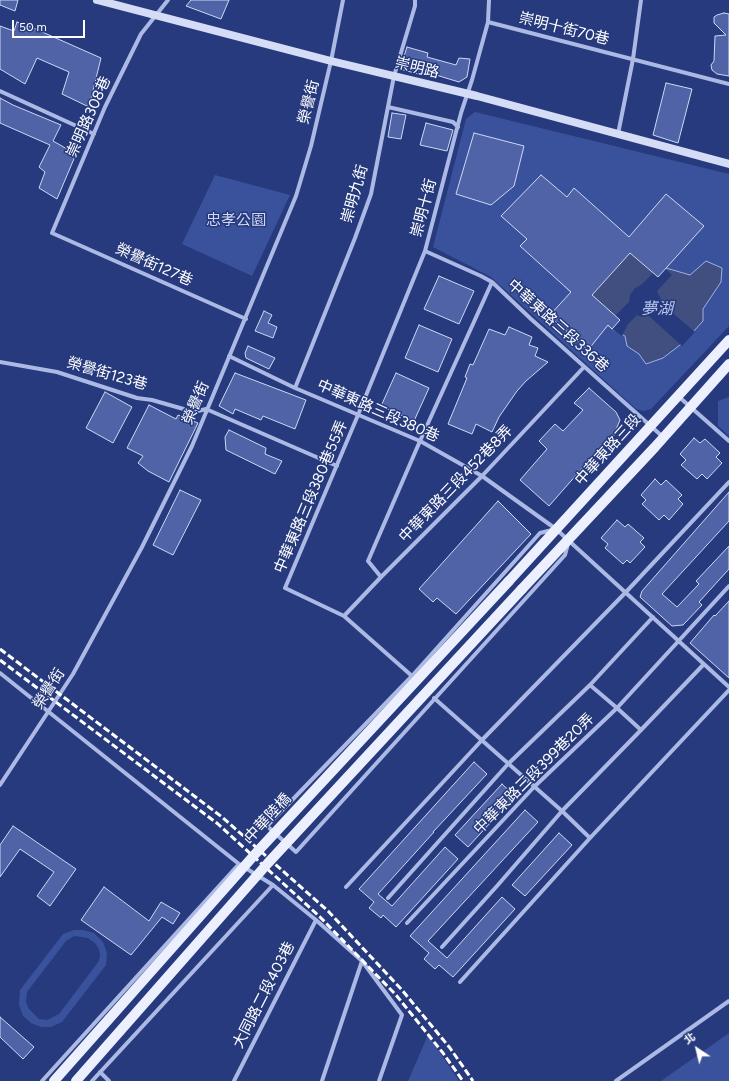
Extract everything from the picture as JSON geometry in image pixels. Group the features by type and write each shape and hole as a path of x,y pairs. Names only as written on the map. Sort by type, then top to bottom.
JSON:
{"main road":[{"name":"中華東路三段","path":"509,581 729,340"},
{"name":"中華東路三段","path":"522,589 663,438 729,364"},
{"name":"中華陸橋","path":"54,1081 257,852 509,581"},
{"name":"中華陸橋","path":"76,1081 268,863 522,589"}],"street":[{"name":"崇明路","path":"97,0 468,95 729,164"},
{"name":"崇明路308巷","path":"52,233 94,134 141,34 168,0"},
{"name":"榮譽街","path":"0,785 73,674 142,547 192,446 206,409 246,319 296,196 311,146 332,61 343,0"},
{"name":"崇明九街","path":"295,388 371,194 394,76 415,6 415,0"},
{"name":"崇明十街","path":"358,415 425,252 488,22 489,0"},
{"path":"618,134 634,59 641,0"},
{"name":"崇明十街70巷","path":"488,22 729,84"},
{"path":"0,91 94,134"},
{"path":"388,107 453,122 458,127"},
{"name":"榮譽街127巷","path":"52,233 246,319"},
{"name":"中華東路三段336巷","path":"425,252 492,282 663,438"},
{"path":"381,577 368,561 420,440 492,282"},
{"name":"中華東路三段380巷","path":"229,356 295,388 420,440 482,476 569,540 729,686"},
{"name":"榮譽街123巷","path":"0,362 57,372 137,398 152,400 194,412 206,409"},
{"name":"中華東路三段452巷8弄","path":"344,616 482,476 584,366"},
{"path":"678,396 729,441"},
{"path":"206,409 337,466"},
{"name":"中華東路三段380巷55弄","path":"344,616 285,588 358,415"},
{"path":"346,887 482,740 626,592 729,482"},
{"path":"556,529 540,533 412,676 267,826 296,852 565,555 569,540"},
{"name":"中華東路三段399巷20弄","path":"407,923 534,787 617,708 729,586"},
{"path":"344,616 412,676"},
{"path":"388,898 508,764 590,685 652,617"},
{"path":"442,948 562,810 704,664"},
{"path":"0,673 239,864 273,885 316,920 362,961 402,1015 378,1081"},
{"path":"590,685 641,730"},
{"path":"460,982 590,838 729,690"},
{"path":"434,698 562,810 590,838"},
{"path":"42,1081 239,864"},
{"path":"92,1081 273,885"},
{"name":"大同路二段403巷","path":"234,1081 316,920"},
{"path":"322,1081 362,961"},
{"path":"616,1081 729,1001"},
{"path":"100,1072 109,1081"}],"green space":[{"path":"475,112 729,174 729,326 651,409 644,411 636,409 491,277 433,247 466,119"},
{"name":"忠孝公園","path":"215,175 290,195 252,276 182,244"},
{"path":"729,397 729,436 718,426 718,401"},
{"path":"74,930 83,930 94,933 103,942 107,953 106,965 62,1022 51,1027 41,1027 31,1023 23,1016 19,1005 20,990 63,934","holes":["74,936 88,938 95,943 99,949 99,961 59,1014 47,1020 39,1019 29,1009 26,1002 27,992 66,941"]},
{"path":"729,1033 729,1081 661,1081"},
{"path":"428,1035 459,1081 408,1081"}],"water":[{"name":"夢湖","path":"629,237 666,268 690,275 706,261 722,268 721,282 703,309 703,321 684,342 663,358 646,364 639,354 627,346 625,336 612,329 564,286"}],"pier":[{"path":"629,237 672,275 657,291 661,303 695,332 682,346 649,316 642,317 637,315 628,324 622,336 612,329 564,286","holes":["630,253 653,273 641,285 635,288 630,295 629,302 615,316 592,295"]}],"building":[{"path":"0,0 18,0 15,11 0,5"},
{"path":"191,0 229,0 221,19 186,6"},
{"path":"724,13 729,14 729,76 717,74 712,70 711,65 714,61 715,36 726,35 714,23 714,17"},
{"path":"17,22 101,58 89,107 62,94 69,72 37,58 25,84 0,69 0,26 14,31"},
{"path":"407,47 428,53 427,57 456,65 459,58 470,59 467,77 459,82 423,71 422,75 400,69"},
{"path":"666,83 692,89 678,143 653,135"},
{"path":"0,98 61,125 53,141 76,154 57,199 39,188 45,172 39,167 50,145 0,123"},
{"path":"392,113 406,115 401,139 388,137"},
{"path":"426,123 453,130 447,151 420,145"},
{"path":"474,133 524,146 514,186 491,205 456,194"},
{"path":"541,175 567,197 574,188 629,237 666,194 704,226 658,277 630,253 592,295 620,320 612,329 608,325 588,350 549,316 571,292 520,246 527,239 501,216"},
{"path":"439,276 474,291 459,324 424,309"},
{"path":"264,311 272,315 268,323 277,327 273,338 255,331"},
{"path":"419,325 452,339 438,372 405,358"},
{"path":"509,327 532,337 529,345 538,348 535,356 548,362 517,391 499,417 492,432 476,424 472,434 448,424 467,378 465,377 470,364 473,365 489,329 505,335"},
{"path":"248,346 275,358 269,369 246,358 245,353"},
{"path":"235,373 306,400 295,429 263,416 261,420 235,409 233,414 219,406"},
{"path":"396,373 429,388 414,421 381,406"},
{"path":"589,388 616,412 620,420 612,441 600,448 549,506 520,480 547,449 539,441 555,424 563,431 583,410 574,403"},
{"path":"105,392 132,407 113,443 86,428"},
{"path":"149,405 176,419 178,415 198,423 169,482 148,471 138,463 143,456 127,448"},
{"path":"229,430 266,448 265,454 282,461 275,474 226,450 225,437"},
{"path":"694,438 700,443 705,439 720,453 716,457 722,463 707,479 702,474 697,479 681,465 686,460 680,454"},
{"path":"655,479 661,485 666,480 682,495 678,499 683,504 669,520 664,515 659,520 642,504 646,500 641,495"},
{"path":"180,490 201,500 173,555 153,545"},
{"path":"729,492 729,521 662,594 677,607 699,584 696,581 729,546 729,569 699,602 702,605 683,625 672,626 640,597 642,591"},
{"path":"498,501 531,534 456,614 437,598 433,602 419,589"},
{"path":"617,520 625,527 628,524 644,538 640,542 645,547 630,563 627,560 623,564 605,548 608,544 601,538"},
{"path":"729,601 729,678 690,643 714,615 715,616"},
{"path":"474,762 487,774 378,894 392,906 445,847 458,859 396,927 383,915 381,918 369,908 374,902 359,889"},
{"path":"502,784 515,796 468,847 455,835"},
{"path":"525,810 538,822 428,941 447,958 502,897 515,909 453,977 439,965 435,969 424,959 429,953 410,936"},
{"path":"13,826 76,869 50,906 37,896 54,872 20,849 0,877 0,845"},
{"path":"559,833 572,845 525,896 512,885"},
{"path":"104,887 149,921 161,902 180,913 173,924 162,917 131,955 81,920"},
{"path":"0,1017 34,1047 23,1059 0,1037"}],"railway":[{"path":"0,649 222,817 328,911 402,990 450,1048 473,1081"},
{"path":"0,660 218,824 320,917 396,995 443,1053 463,1081"}]}
